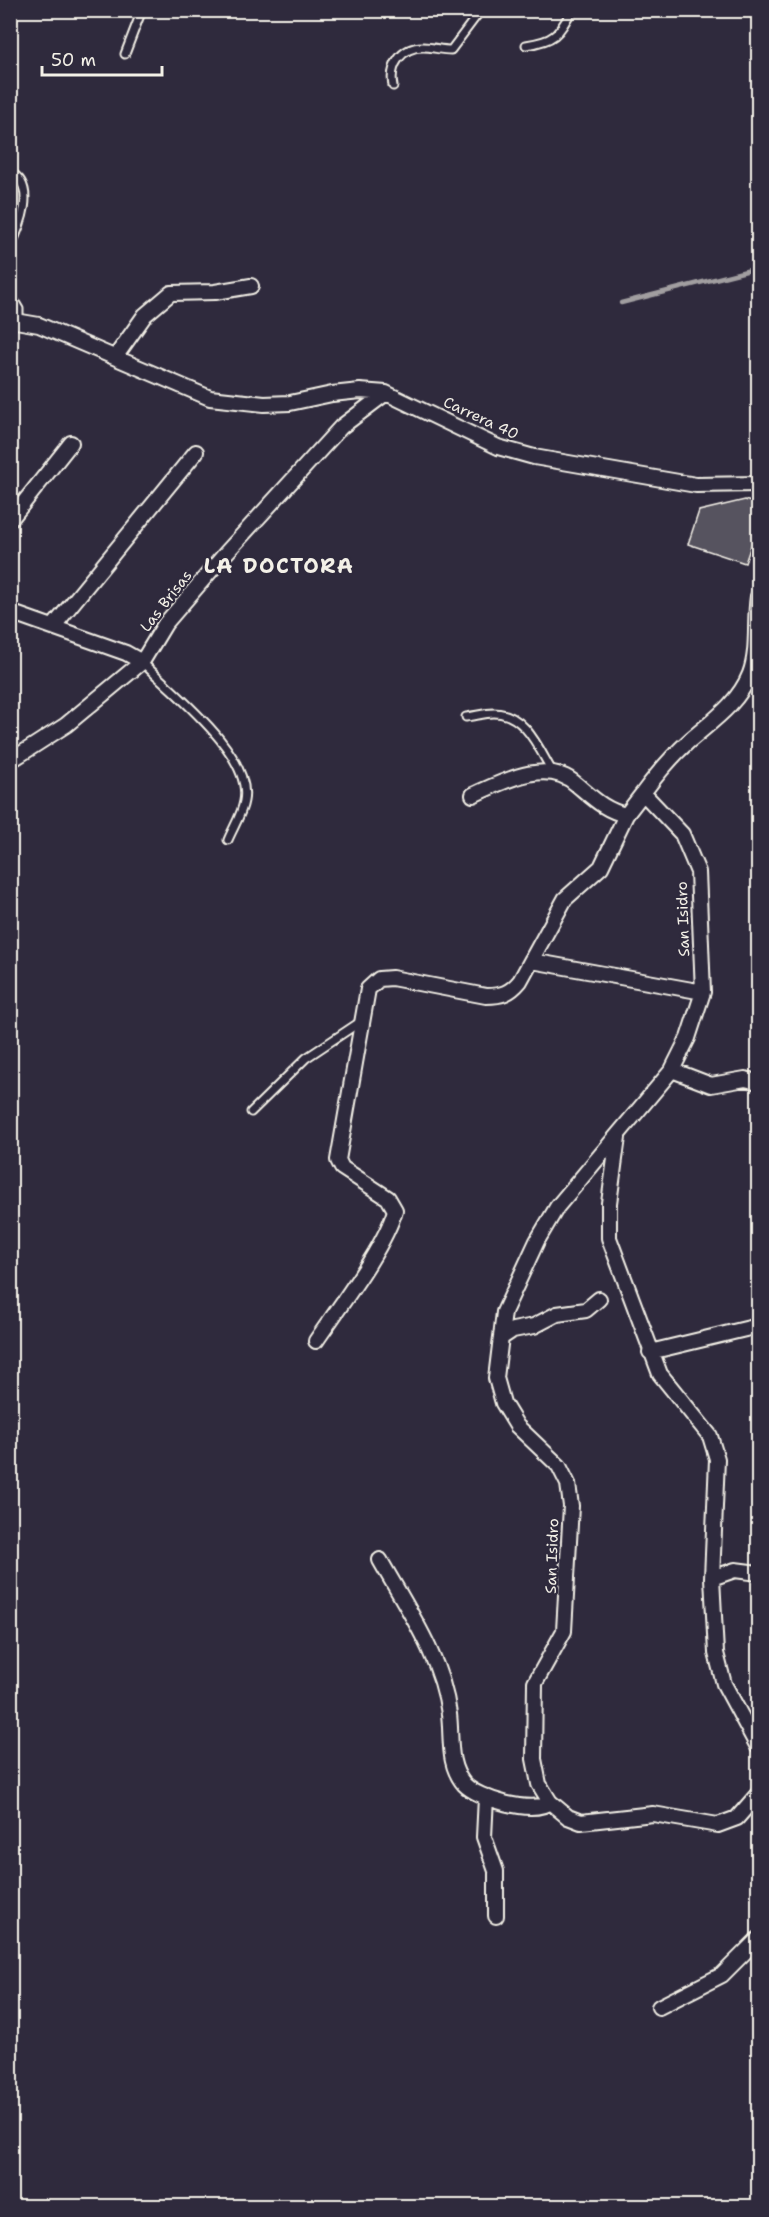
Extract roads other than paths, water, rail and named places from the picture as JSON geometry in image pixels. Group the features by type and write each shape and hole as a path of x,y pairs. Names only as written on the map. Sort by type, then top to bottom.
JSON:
{"street":[{"path":"116,356 146,315 171,293 224,291 252,286"},
{"name":"Carrera 40","path":"15,320 116,356 145,371 210,398 264,404 290,403 332,393 360,391 386,393 488,442 534,458 696,485 759,484"},
{"name":"Las Brisas","path":"10,761 66,725 142,662 165,624 226,553 341,427 386,393"},
{"path":"10,520 71,443"},
{"path":"53,627 196,452"},
{"path":"316,1341 367,1263 392,1221 395,1210 388,1198 342,1168 339,1160 360,1022 368,989 379,979 392,978 442,989 500,996 511,991 520,981 565,899 601,867 626,815 657,772 689,741 720,716 742,690 750,673 755,650 759,596"},
{"path":"10,612 126,653 142,662"},
{"path":"473,795 523,776 552,771 562,773 575,782 597,803 611,812 626,815"},
{"name":"San Isidro","path":"643,793 682,834 698,872 703,992 688,1038 672,1070 557,1207 537,1241 504,1312 496,1378 503,1403 517,1426 559,1466 568,1484 571,1506 564,1631 535,1683 534,1760 539,1784 550,1802 568,1817 581,1822 653,1814 718,1825 737,1818 759,1794"},
{"path":"532,960 703,992"},
{"path":"672,1070 711,1085 745,1078 759,1082"},
{"name":"San Isidro","path":"619,1132 613,1160 609,1238 660,1374 710,1436 717,1459 712,1578 716,1653 724,1684 759,1747"},
{"path":"501,1338 513,1330 534,1326 557,1314 586,1310 599,1299"},
{"path":"650,1352 759,1326"},
{"path":"380,1560 437,1667 446,1693 452,1760 464,1784 486,1797 521,1806 541,1806 550,1802"},
{"path":"712,1578 735,1570 759,1573"},
{"path":"486,1797 484,1837 496,1870 496,1916"},
{"path":"659,2007 722,1975 759,1939"}],"lane":[{"path":"125,54 142,10"},
{"path":"393,86 391,74 395,61 409,49 423,47 451,50 481,10"},
{"path":"526,45 546,42 558,34 572,10"},
{"path":"10,172 21,181 26,197 20,225 10,248"},
{"path":"10,294 19,309 15,320"},
{"path":"142,662 228,747 244,781 244,801 228,840"},
{"path":"466,717 496,712 513,719 528,730 552,771"},
{"path":"251,1112 306,1058 360,1022"}],"waterway":[{"path":"621,303 758,268"}],"district":[{"name":"LA DOCTORA","path":"279,566"}]}
